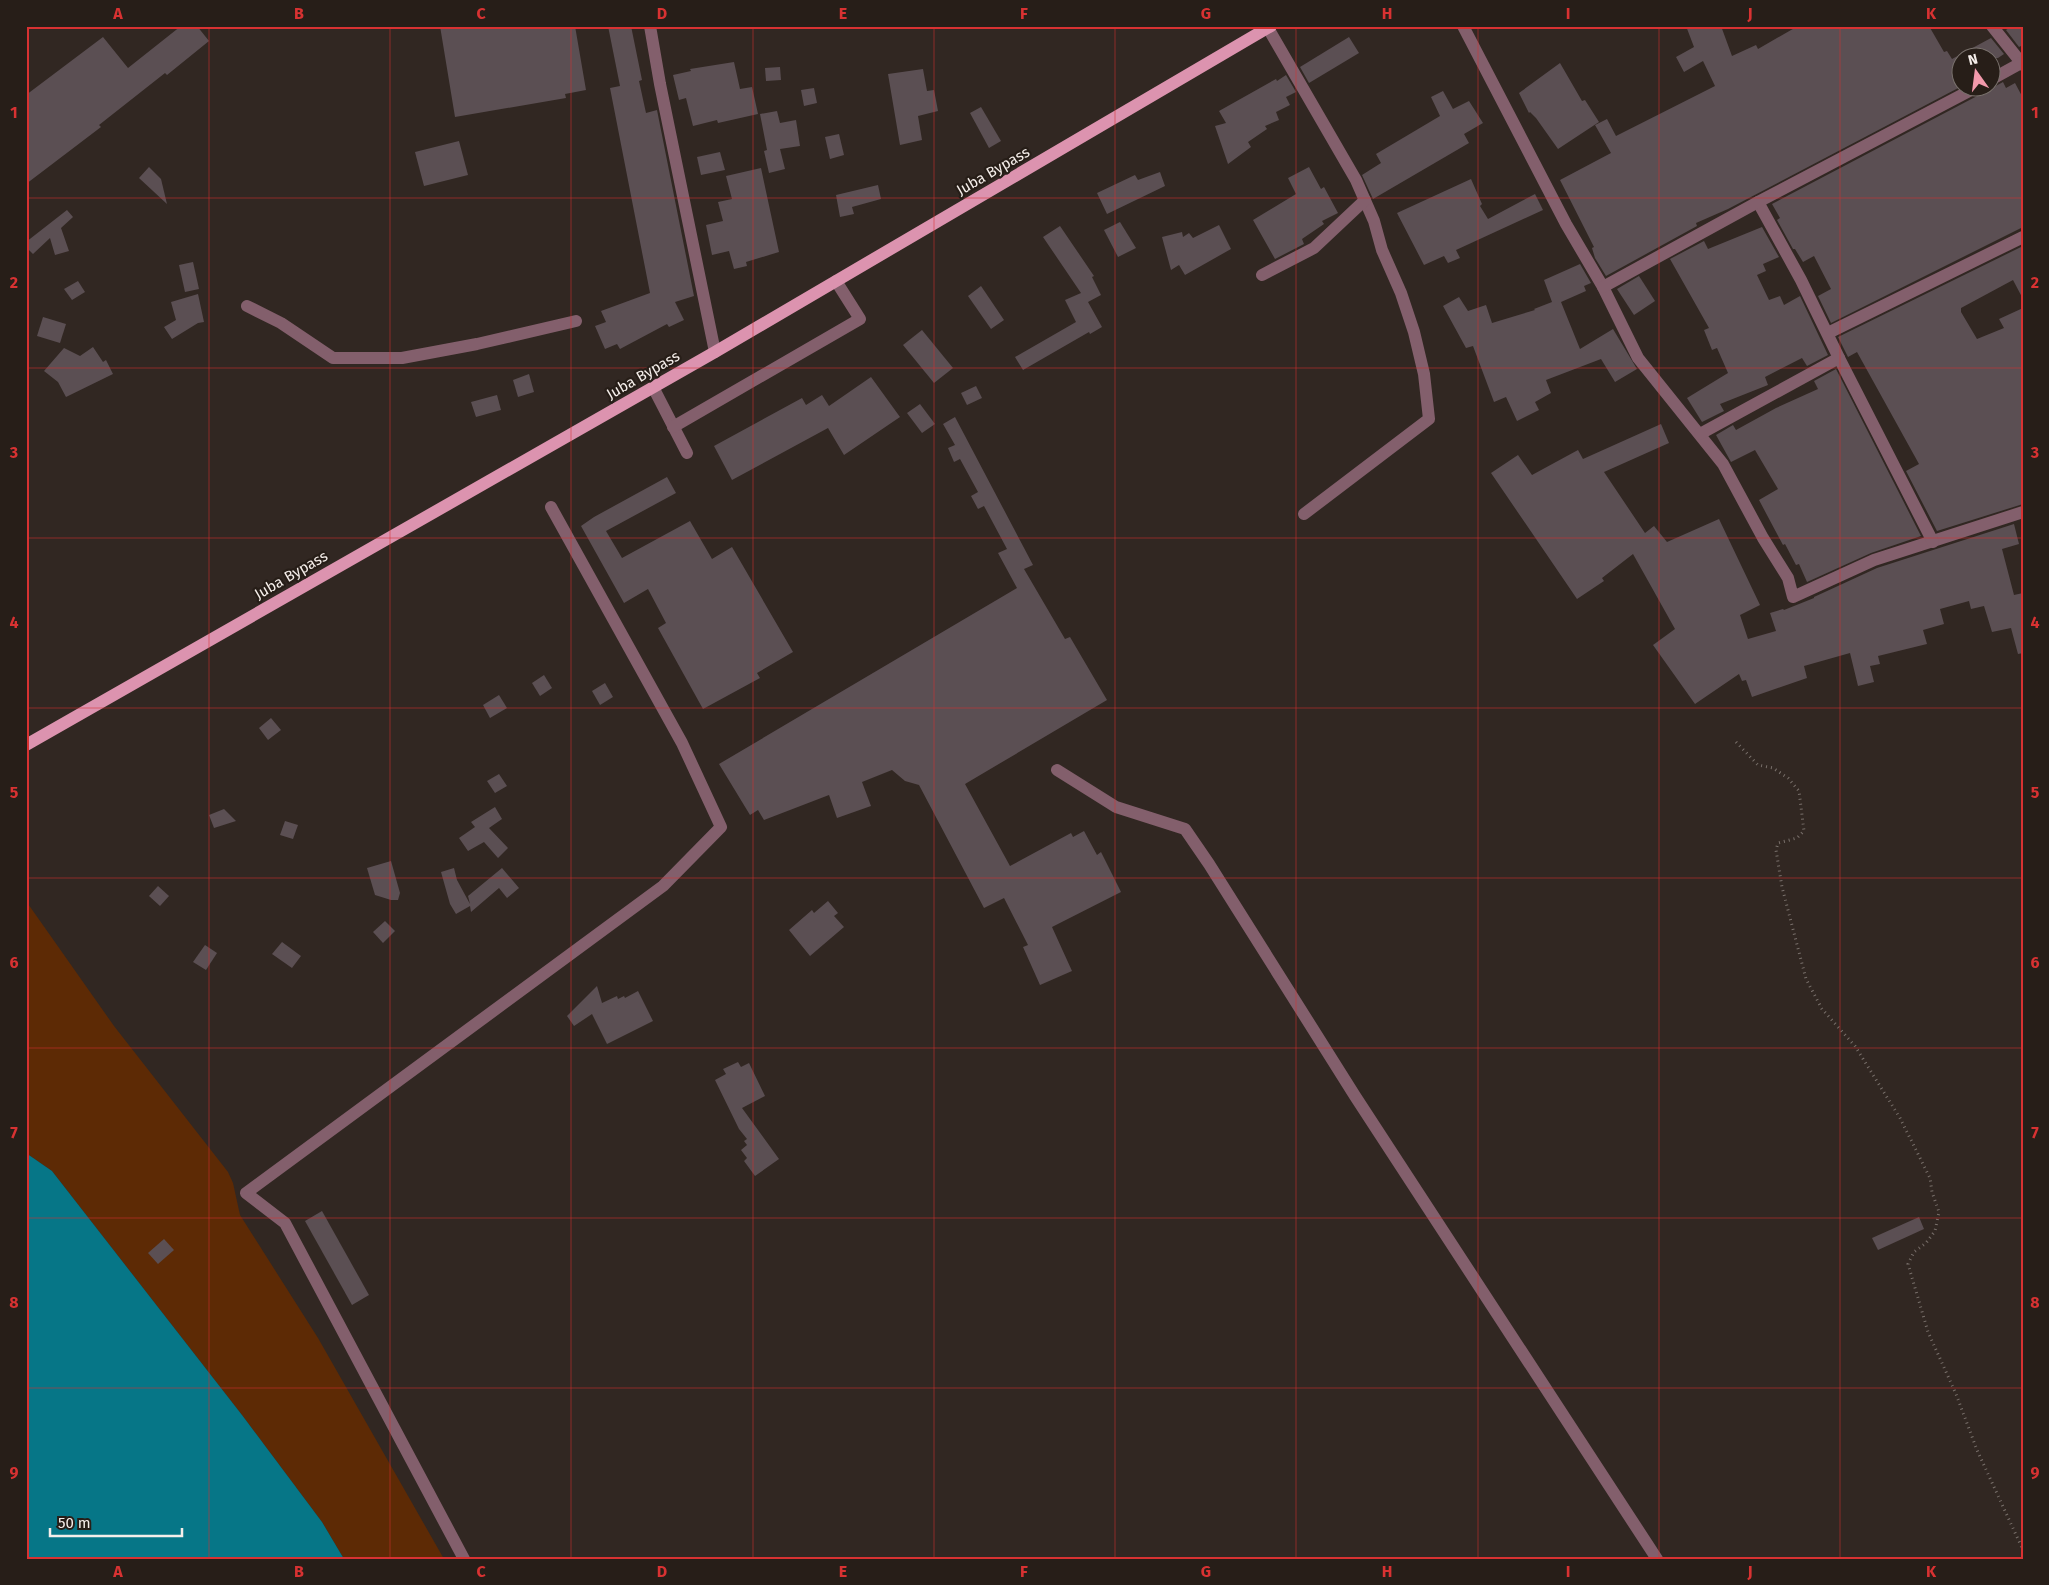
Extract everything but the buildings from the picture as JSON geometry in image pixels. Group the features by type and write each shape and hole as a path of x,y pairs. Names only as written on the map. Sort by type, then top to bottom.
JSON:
{"main road":[{"name":"Juba Bypass","path":"26,745 715,352 1270,27"}],"street":[{"path":"650,26 715,352"},
{"path":"1463,26 1566,224 1603,287 1638,358 1723,464 1763,538 1788,578 1793,597 1874,560 2023,512"},
{"path":"1992,26 2022,64 2002,74"},
{"path":"1270,27 1356,180 1374,221 1382,250 1401,293 1414,332 1424,374 1429,420 1304,514"},
{"path":"1603,287 1758,202 1956,98"},
{"path":"1262,275 1314,248 1365,200"},
{"path":"1758,202 1828,333 1933,542"},
{"path":"1828,333 2023,236"},
{"path":"673,427 860,319 836,281"},
{"path":"247,306 281,323 333,358 402,358 476,344 576,321"},
{"path":"1700,434 1839,358"},
{"path":"654,387 687,453"},
{"path":"464,1559 285,1223 246,1193 663,886 721,827 682,743 551,507"},
{"path":"1057,770 1116,807 1185,830 1209,864 1355,1096 1658,1559"}],"path":[{"path":"1736,742 1758,765 1773,768 1788,778 1799,791 1804,831 1798,838 1778,843 1776,850 1782,887 1803,971 1822,1009 1855,1046 1900,1118 1930,1178 1932,1192 1939,1212 1935,1231 1926,1243 1914,1252 1908,1264 1928,1332 1956,1394 1977,1450 2023,1550"}],"shaded area":[{"path":"26,901 114,1026 228,1172 233,1183 240,1215 318,1338 444,1559 344,1559 322,1522 242,1415 52,1171 26,1153"}],"water":[{"path":"26,1153 52,1171 242,1415 322,1522 344,1559 26,1559"}]}
